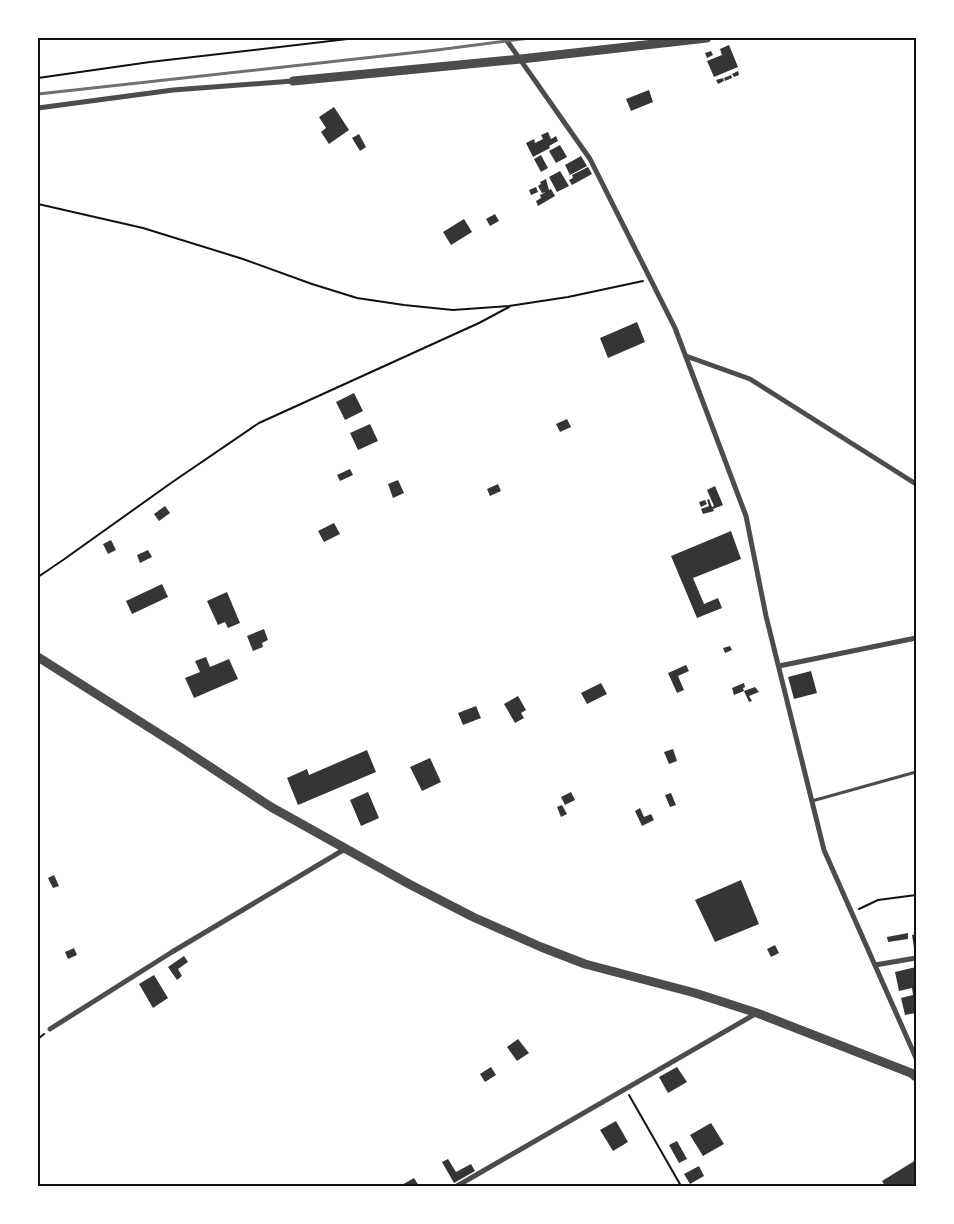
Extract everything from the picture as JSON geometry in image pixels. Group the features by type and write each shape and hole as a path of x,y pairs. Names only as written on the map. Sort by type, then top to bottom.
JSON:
{"street":[{"path":"504,38 521,59 590,159 675,328 746,516 766,616 824,850 916,1058"},
{"path":"38,108 173,90 292,81 521,59 708,38"},
{"path":"686,356 750,379 916,484"},
{"path":"779,666 916,638"},
{"path":"38,657 271,807 473,917 584,964 695,993 757,1013 911,1073 916,1077"},
{"path":"50,1029 172,952 345,849"},
{"path":"875,965 916,958"},
{"path":"457,1186 757,1013"}],"lane":[{"path":"812,801 916,772"}],"path":[{"path":"38,78 150,62 356,38"},
{"path":"38,204 143,228 243,258 312,284 357,298 404,305 453,310 510,306 568,297 651,280"},
{"path":"38,576 64,560 171,483 258,424 479,323 510,306"},
{"path":"852,912 878,900 916,895"},
{"path":"626,1090 681,1186"}],"building":[{"path":"729,45 738,67 714,77 707,61 722,55 720,49"},
{"path":"711,51 713,55 707,58 705,53"},
{"path":"738,71 739,75 734,77 732,74"},
{"path":"731,75 732,78 725,81 724,78"},
{"path":"723,78 724,81 718,84 716,80"},
{"path":"649,90 653,102 631,111 626,99"},
{"path":"334,107 349,130 329,144 321,132 326,128 319,117"},
{"path":"548,132 551,139 556,136 558,141 549,146 550,148 533,157 526,143 534,139 535,143 543,139 541,135"},
{"path":"359,134 366,147 360,151 352,138"},
{"path":"560,145 567,157 556,163 549,151"},
{"path":"541,155 548,168 541,172 534,159"},
{"path":"581,156 587,166 570,175 565,165"},
{"path":"588,167 592,174 572,185 569,180 573,178 572,175"},
{"path":"560,171 569,186 557,192 549,177"},
{"path":"546,179 549,190 551,189 555,196 538,206 536,201 541,198 540,195 546,192 542,193 538,186 541,184 540,182"},
{"path":"536,187 538,192 531,195 529,190"},
{"path":"495,214 499,221 490,226 486,219"},
{"path":"464,219 472,232 451,245 443,232"},
{"path":"637,322 645,342 608,358 600,338"},
{"path":"354,393 363,411 345,420 336,402"},
{"path":"567,419 571,427 560,432 556,424"},
{"path":"370,424 378,441 358,450 350,433"},
{"path":"350,469 353,475 340,481 337,475"},
{"path":"398,480 404,493 393,498 388,484"},
{"path":"498,484 501,491 490,496 487,489"},
{"path":"715,486 723,505 713,509 714,511 703,514 701,509 709,506 707,500 709,499 712,507 714,506 707,490"},
{"path":"705,500 707,504 701,507 699,502"},
{"path":"165,506 170,513 159,521 154,514"},
{"path":"334,523 340,534 324,542 318,531"},
{"path":"731,531 741,559 693,578 704,604 718,598 722,608 697,618 671,556"},
{"path":"111,540 116,550 108,554 103,544"},
{"path":"148,550 152,557 140,563 137,555"},
{"path":"162,584 168,597 132,614 126,601"},
{"path":"227,592 240,623 228,628 225,622 218,625 207,601"},
{"path":"264,629 268,640 262,643 263,647 253,651 247,636"},
{"path":"730,646 732,650 725,653 723,648"},
{"path":"206,657 210,667 229,659 238,679 194,698 185,678 200,672 195,661"},
{"path":"686,665 689,671 678,676 684,690 677,693 668,673"},
{"path":"811,671 817,693 794,699 788,677"},
{"path":"601,683 607,694 587,704 581,693"},
{"path":"744,683 744,691 734,695 732,688"},
{"path":"755,687 759,692 749,696 752,701 749,702 744,691"},
{"path":"518,696 526,710 521,713 524,718 515,723 504,704"},
{"path":"476,706 481,718 463,725 458,713"},
{"path":"673,749 677,761 669,764 664,752"},
{"path":"367,750 376,772 298,805 287,778 307,769 309,775"},
{"path":"430,758 441,782 422,791 410,767"},
{"path":"368,792 379,818 361,826 350,800"},
{"path":"571,792 575,800 565,805 561,797"},
{"path":"671,793 676,805 670,807 665,795"},
{"path":"562,805 567,814 561,817 557,807"},
{"path":"640,808 644,817 651,814 654,820 642,826 635,811"},
{"path":"54,875 59,886 53,888 48,878"},
{"path":"741,880 759,924 715,942 695,900"},
{"path":"908,933 908,939 888,942 887,937"},
{"path":"916,934 916,948 914,948 912,935"},
{"path":"775,945 779,953 771,957 767,949"},
{"path":"74,948 77,955 68,959 65,952"},
{"path":"184,956 188,962 178,969 182,976 177,980 168,967"},
{"path":"916,967 916,1013 905,1015 901,998 913,995 912,988 899,991 895,972"},
{"path":"154,975 168,998 153,1008 139,984"},
{"path":"518,1039 529,1053 517,1061 507,1047"},
{"path":"491,1067 496,1075 485,1082 480,1074"},
{"path":"677,1067 687,1082 668,1093 659,1077"},
{"path":"616,1121 628,1142 613,1151 600,1130"},
{"path":"711,1123 724,1144 703,1156 690,1135"},
{"path":"677,1141 687,1159 679,1163 669,1145"},
{"path":"448,1159 456,1172 471,1164 475,1171 454,1183 442,1162"},
{"path":"916,1160 916,1184 912,1186 885,1186 882,1181"},
{"path":"699,1166 704,1176 690,1184 684,1174"},
{"path":"414,1178 419,1186 400,1186"}],"railway":[{"path":"38,94 530,38"}]}
